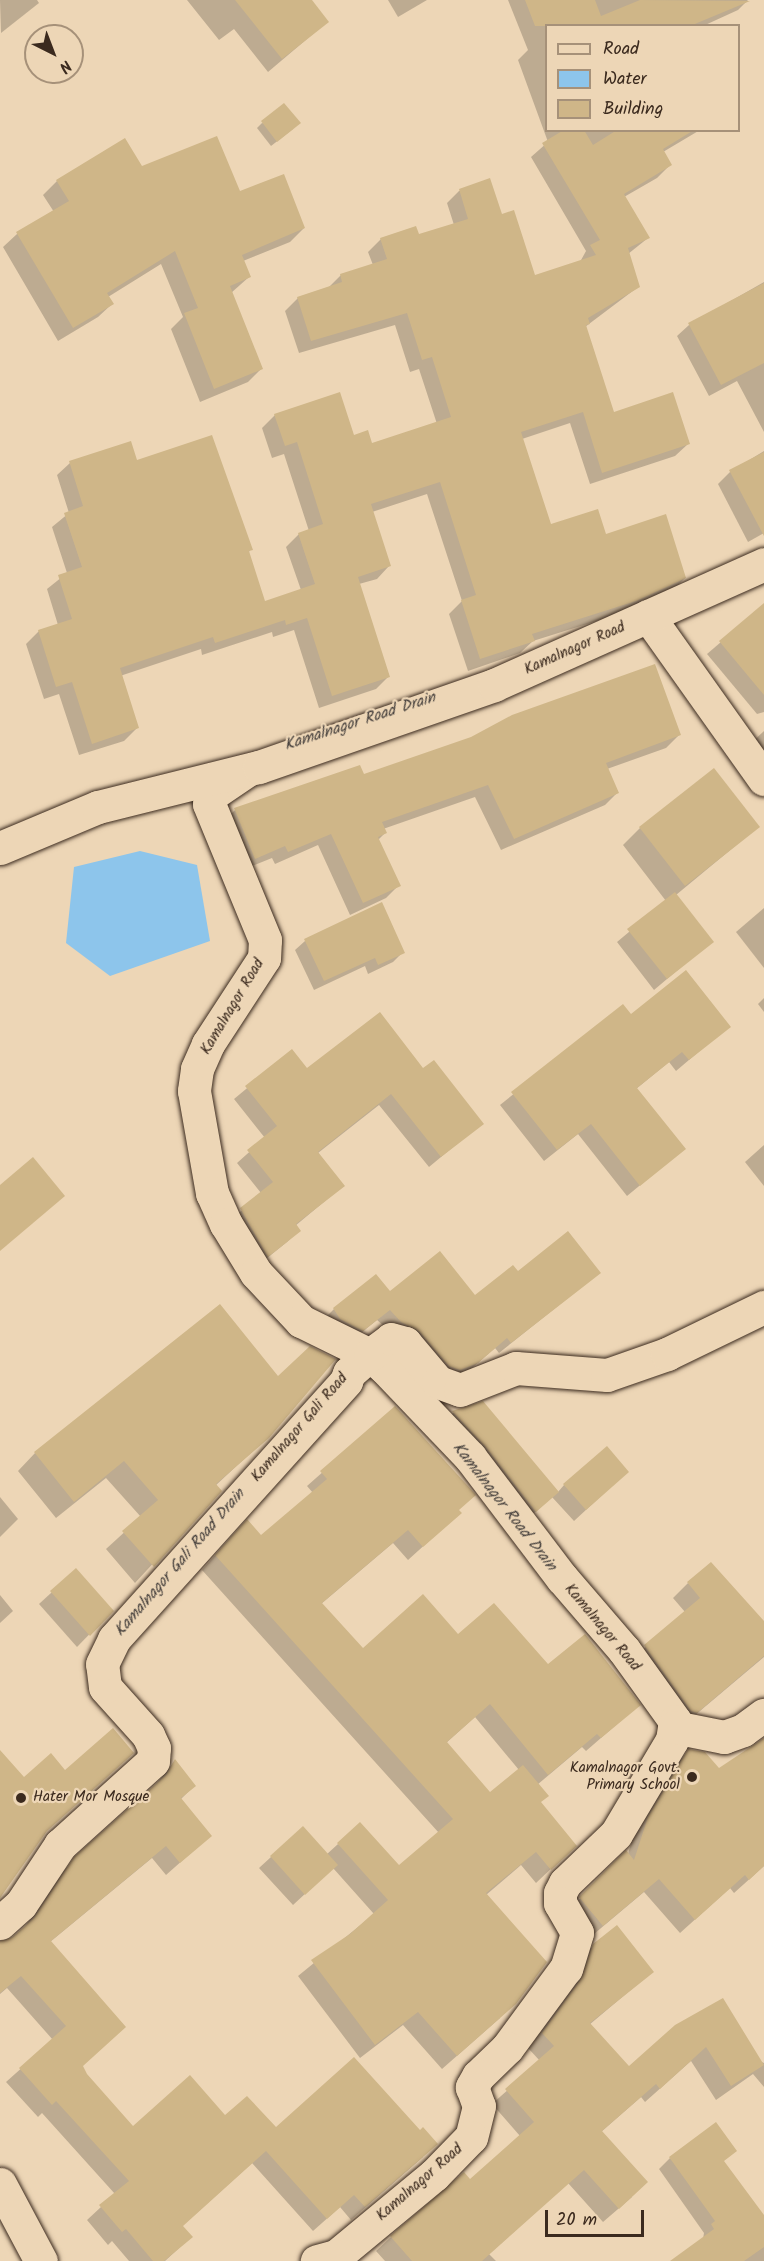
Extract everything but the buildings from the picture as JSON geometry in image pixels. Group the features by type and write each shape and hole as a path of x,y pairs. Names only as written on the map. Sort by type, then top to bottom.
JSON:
{"main road":[{"name":"Kamalnagor Road","path":"0,848 98,807 246,771 494,685 764,564"},
{"path":"648,616 764,779"},
{"name":"Kamalnagor Road","path":"246,771 212,794 209,804 265,940 264,957 257,972 208,1044 197,1069 194,1092 212,1193 238,1250 278,1298 301,1321 370,1355 399,1381 478,1466 561,1578 624,1650 670,1715 674,1727 672,1740 616,1834 565,1882 560,1893 560,1903 577,1933 566,1968 513,2041 478,2076 472,2087 479,2106 471,2137 434,2175 336,2256 317,2261"},
{"name":"Kamalnagor Gali Road","path":"0,1923 21,1904 60,1845 153,1761 154,1748 148,1735 105,1687 102,1664 114,1639 346,1381 349,1372 370,1355 391,1339 405,1343 438,1382 460,1390 516,1368 607,1375 667,1354 764,1307"},
{"path":"674,1727 724,1737 743,1730 764,1715"},
{"path":"0,2184 41,2261"}],"water":[{"path":"140,851 197,865 210,941 110,976 66,943 74,867"}],"place":[{"name":"Kamalnagor Govt. Primary School","path":"692,1777"},
{"name":"Hater Mor Mosque","path":"21,1798"}],"water label":[{"name":"Kamalnagor Road Drain","path":"360,722"},
{"name":"Kamalnagor Road Drain","path":"504,1507"},
{"name":"Kamalnagor Gali Road Drain","path":"180,1563"}]}
